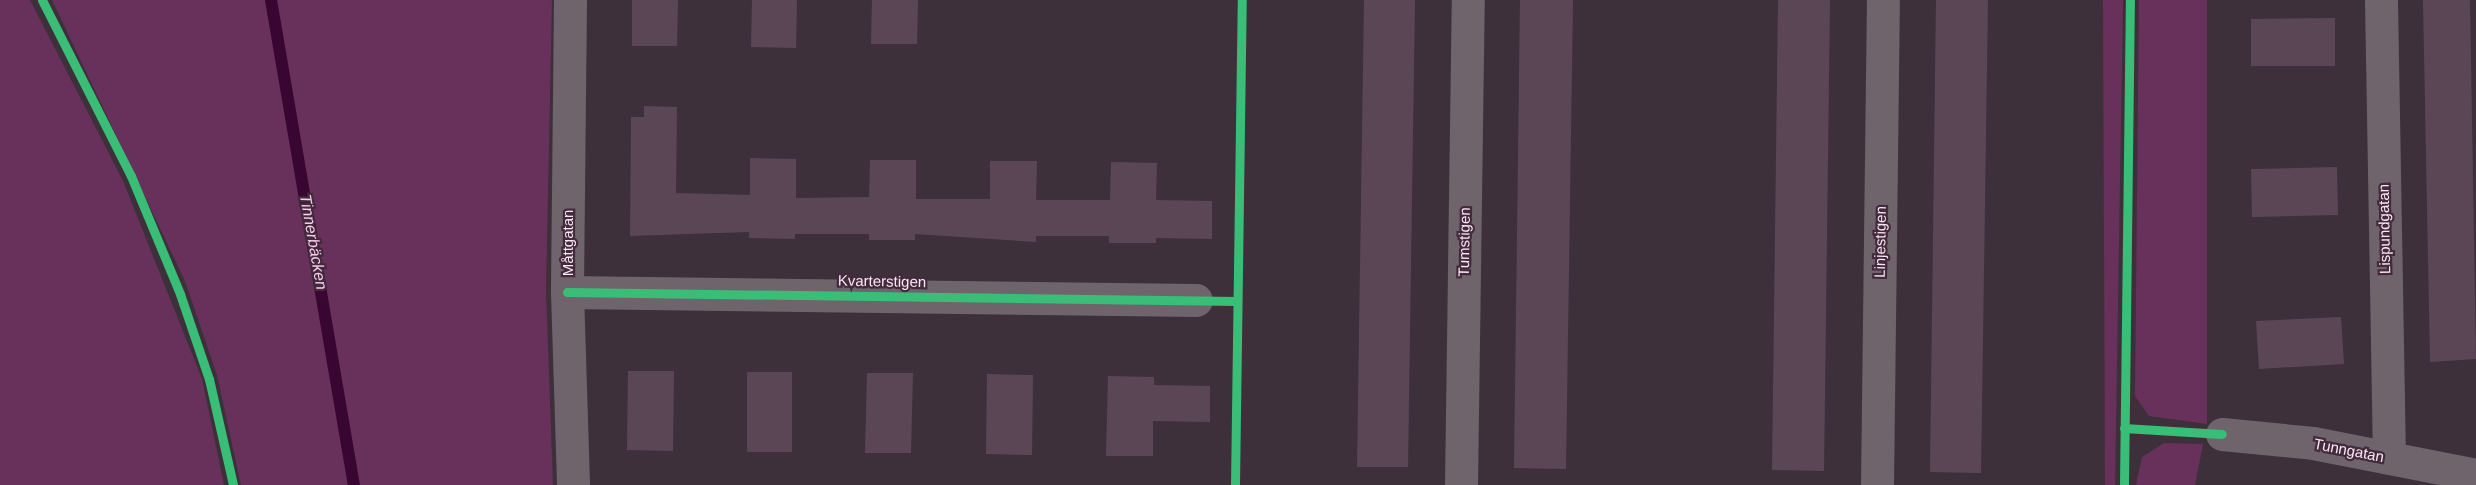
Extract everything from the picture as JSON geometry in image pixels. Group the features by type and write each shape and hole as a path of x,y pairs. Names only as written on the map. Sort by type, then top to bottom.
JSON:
{"street":[{"name":"Måttgatan","path":"570,0 567,291 573,485"},
{"name":"Tumstigen","path":"1461,485 1468,0"},
{"name":"Linjestigen","path":"1877,485 1883,0"},
{"name":"Lispundgatan","path":"2381,0 2389,458"},
{"name":"Kvarterstigen","path":"567,291 1196,300"},
{"name":"Tunngatan","path":"2222,434 2389,458 2476,475"}],"shaded area":[{"path":"0,0 30,0 123,181 202,379 224,485 0,485"},
{"path":"52,0 552,0 546,291 553,485 241,485 217,375 185,281"},
{"path":"2103,0 2123,0 2115,485 2105,485"},
{"path":"2139,0 2207,0 2207,424 2149,416 2135,396"},
{"path":"2164,443 2203,444 2195,485 2136,485 2142,457"}],"building":[{"path":"632,0 678,0 677,46 632,46"},
{"path":"752,0 797,0 796,48 751,47"},
{"path":"872,0 918,0 917,44 871,44"},
{"path":"1364,0 1415,0 1408,467 1357,467"},
{"path":"1520,0 1573,0 1566,469 1514,468"},
{"path":"1778,0 1830,0 1824,471 1772,470"},
{"path":"1936,0 1988,0 1981,473 1930,472"},
{"path":"2423,0 2470,0 2476,359 2430,362"},
{"path":"2335,18 2335,66 2251,66 2251,19"},
{"path":"644,106 677,107 676,193 750,195 750,158 796,159 796,198 869,197 870,160 916,160 916,199 990,199 990,161 1037,161 1036,200 1110,200 1111,162 1157,163 1156,200 1212,201 1212,239 1156,238 1156,243 1109,243 1109,236 1036,236 1036,242 915,234 915,240 869,240 869,234 795,234 795,239 749,238 749,232 630,236 631,117 644,117"},
{"path":"2337,167 2338,215 2252,217 2251,169"},
{"path":"2341,317 2344,364 2259,369 2256,321"},
{"path":"628,371 674,371 673,451 627,450"},
{"path":"747,372 792,372 792,452 747,452"},
{"path":"867,373 913,373 911,453 865,453"},
{"path":"987,374 1033,375 1032,455 986,454"},
{"path":"1108,376 1154,377 1154,385 1210,386 1210,422 1153,421 1153,456 1106,456"}],"waterway":[{"name":"Tinnerbäcken","path":"271,0 354,485"}],"cycle path":[{"path":"42,0 131,176 180,294 209,379 233,485"},
{"path":"1235,485 1242,0"},
{"path":"2124,485 2130,0"},
{"path":"567,292 1237,301"},
{"path":"2124,428 2222,434"}]}
